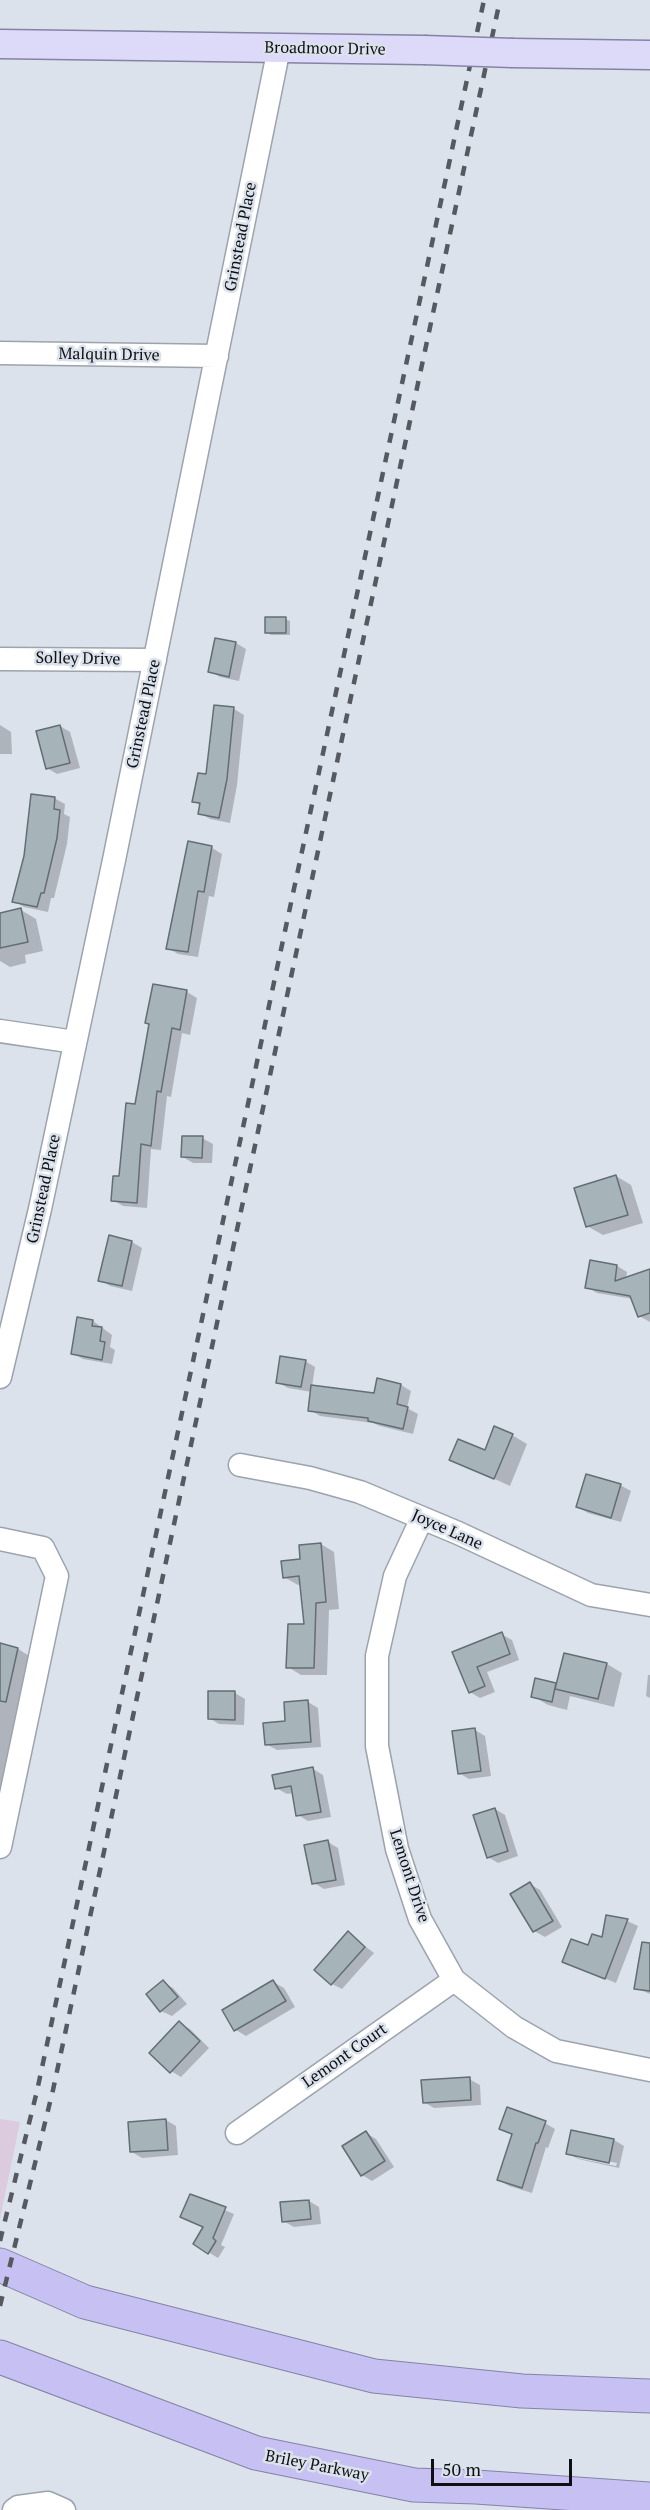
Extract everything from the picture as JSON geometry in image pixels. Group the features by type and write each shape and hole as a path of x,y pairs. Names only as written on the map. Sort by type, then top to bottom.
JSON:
{"highway":[{"path":"0,2265 85,2302 374,2376 522,2391 650,2396"},
{"name":"Briley Parkway","path":"0,2357 256,2453 414,2485 650,2499"},
{"path":"414,2485 591,2510"}],"main road":[{"name":"Broadmoor Drive","path":"0,44 650,55"}],"street":[{"name":"Grinstead Place","path":"0,1377 40,1209 155,660 279,48"},
{"name":"Malquin Drive","path":"0,353 217,356"},
{"name":"Solley Drive","path":"0,658 155,660"},
{"path":"0,1031 75,1042"},
{"name":"Joyce Lane","path":"240,1465 310,1478 360,1492 591,1595 650,1605"},
{"name":"Lemont Drive","path":"422,1518 395,1576 377,1656 377,1746 397,1849 420,1919 454,1980 514,2027 556,2051 650,2070"},
{"path":"0,1539 44,1548 57,1576 0,1847"},
{"name":"Lemont Court","path":"237,2133 454,1980"},
{"path":"14,2510 18,2507 48,2503 64,2510"}],"shaded area":[{"path":"0,2119 20,2122 0,2219"}],"building":[{"path":"265,617 286,617 286,633 265,633"},
{"path":"215,638 236,642 229,677 208,672"},
{"path":"214,705 234,707 227,779 219,818 198,814 200,803 192,802 198,773 206,774"},
{"path":"60,725 70,763 46,769 36,731"},
{"path":"31,794 55,797 54,809 60,810 57,838 44,893 41,893 37,907 12,902 24,856"},
{"path":"188,841 212,846 204,892 198,891 188,952 166,949"},
{"path":"21,908 28,942 0,948 0,913"},
{"path":"153,984 187,990 180,1030 172,1028 161,1092 157,1091 151,1146 141,1144 137,1203 111,1201 113,1176 119,1176 126,1103 135,1104 149,1024 145,1023"},
{"path":"182,1136 203,1136 202,1158 181,1157"},
{"path":"616,1175 628,1215 586,1227 574,1188"},
{"path":"109,1235 132,1241 122,1286 98,1281"},
{"path":"590,1260 617,1265 615,1281 650,1269 650,1313 638,1317 630,1296 585,1288"},
{"path":"77,1317 93,1320 92,1326 102,1327 100,1341 105,1342 102,1360 71,1354"},
{"path":"280,1356 306,1360 301,1387 276,1383"},
{"path":"377,1378 401,1384 397,1404 408,1407 403,1429 368,1421 368,1418 308,1411 311,1385 374,1393"},
{"path":"494,1426 513,1434 494,1479 449,1460 458,1439 485,1450"},
{"path":"586,1474 621,1484 611,1518 576,1507"},
{"path":"321,1543 326,1602 316,1603 314,1668 286,1668 288,1624 304,1624 299,1576 283,1578 281,1561 300,1559 299,1545"},
{"path":"502,1632 510,1654 477,1667 485,1686 469,1693 452,1652"},
{"path":"0,1643 18,1648 6,1702 0,1701"},
{"path":"564,1653 607,1663 598,1699 555,1689"},
{"path":"535,1678 556,1683 552,1702 531,1697"},
{"path":"208,1691 235,1691 235,1720 208,1719"},
{"path":"308,1700 311,1742 265,1745 263,1723 285,1721 284,1702"},
{"path":"475,1728 481,1771 458,1774 452,1731"},
{"path":"313,1767 321,1812 296,1816 291,1786 275,1789 272,1775"},
{"path":"495,1808 508,1851 487,1858 473,1815"},
{"path":"328,1840 336,1880 312,1884 304,1845"},
{"path":"530,1882 553,1921 533,1932 510,1894"},
{"path":"606,1915 628,1919 605,1979 562,1962 571,1939 588,1945 592,1934 602,1937"},
{"path":"348,1931 365,1947 331,1985 314,1970"},
{"path":"642,1942 650,1943 650,1991 634,1989"},
{"path":"163,1980 178,1997 160,2012 146,1994"},
{"path":"273,1980 286,2001 234,2031 222,2010"},
{"path":"179,2021 200,2041 170,2073 149,2053"},
{"path":"470,2077 471,2100 423,2103 421,2080"},
{"path":"507,2107 546,2121 538,2143 536,2143 522,2188 497,2180 512,2134 499,2129"},
{"path":"166,2119 168,2150 130,2152 128,2122"},
{"path":"571,2130 614,2139 609,2163 566,2154"},
{"path":"366,2131 385,2161 361,2176 342,2146"},
{"path":"190,2194 226,2207 213,2238 216,2241 208,2254 193,2244 203,2227 180,2217"},
{"path":"309,2200 311,2219 282,2222 280,2202"}],"railway":[{"path":"0,2241 37,2091 484,0"},
{"path":"0,2306 53,2090 500,0"}]}
